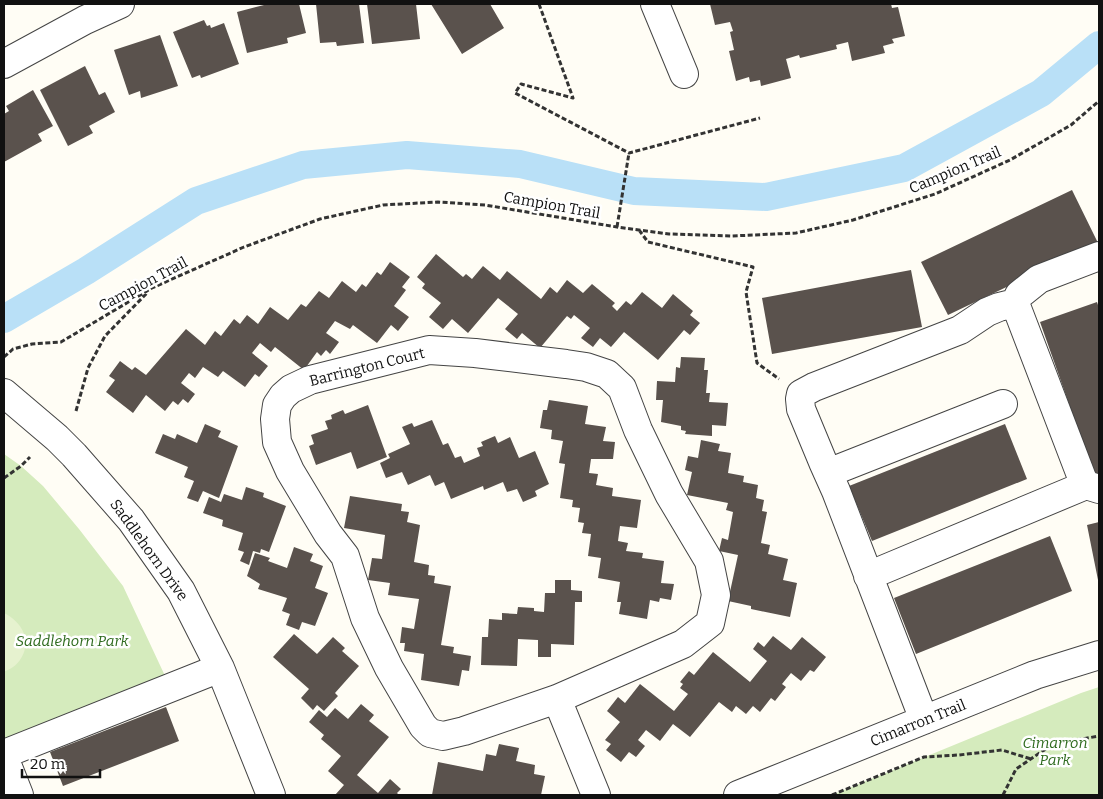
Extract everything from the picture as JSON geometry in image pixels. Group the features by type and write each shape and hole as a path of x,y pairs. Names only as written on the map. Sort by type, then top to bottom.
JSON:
{"street":[{"path":"4,64 85,20 120,4"},
{"path":"655,4 684,74"},
{"path":"868,576 1093,487 1082,478 1015,303 1019,295 1039,279 1099,256"},
{"path":"924,720 836,491 801,409 801,394 814,387 960,330 987,312 1000,306 1015,303"},
{"name":"Barrington Court","path":"429,350 475,353 586,367 608,374 622,388 638,430 670,494 709,561 716,595 710,622 683,644 558,699 464,732 443,736 430,733 422,726 389,668 365,618 345,556 328,534 290,472 277,442 277,405 283,396 291,389 310,380 429,350"},
{"name":"Saddlehorn Drive","path":"12,399 74,455 130,520 181,591 220,668 271,795"},
{"path":"828,473 1002,404"},
{"name":"Cimarron Trail","path":"738,795 1035,675 1099,655"},
{"path":"20,795 4,756 220,668"},
{"path":"558,699 596,795"}],"path":[{"path":"539,4 573,98 521,84 515,93 629,153 760,118"},
{"name":"Campion Trail","path":"4,357 13,349 32,344 61,342 152,288 244,247 320,219 383,205 438,202 485,205 669,234 732,236 796,233 853,220 935,194 1010,160 1071,125 1099,101"},
{"path":"617,227 629,153"},
{"path":"639,230 648,242 754,267 746,292 757,363 801,394"},
{"path":"76,411 88,368 105,336 152,288"},
{"path":"4,478 30,458"},
{"path":"1004,795 1016,769 1053,744 1099,736"},
{"path":"832,795 924,757 1002,750 1031,759"}],"green space":[{"name":"Saddlehorn Park","path":"4,454 21,466 43,486 123,586 166,678 4,741"},
{"path":"4,613 16,621 24,633 26,646 18,662 4,672"},
{"name":"Cimarron Park","path":"1099,687 1099,795 832,795 1081,693"}],"building":[{"path":"268,4 299,4 306,33 287,38 288,43 247,53 237,12"},
{"path":"316,4 359,4 364,43 337,46 336,42 320,43"},
{"path":"367,4 416,4 420,39 372,44"},
{"path":"431,4 490,4 504,28 462,54"},
{"path":"710,4 891,4 892,8 898,7 905,36 892,39 894,43 883,46 885,53 852,61 848,42 836,45 837,49 800,58 799,55 786,59 791,78 761,86 760,80 750,82 749,77 736,81 729,51 734,50 730,32 733,31 730,22 715,25"},
{"path":"204,20 207,26 210,25 211,28 224,23 239,64 201,78 200,75 192,78 173,32"},
{"path":"160,35 178,86 141,98 140,91 129,95 114,50"},
{"path":"85,66 99,95 105,92 115,112 89,126 93,133 68,146 40,90"},
{"path":"33,90 53,126 38,134 42,141 4,162 4,114 9,111 6,106"},
{"path":"1072,190 1098,243 948,315 921,262"},
{"path":"436,254 463,277 466,274 472,279 483,266 500,280 507,271 541,299 550,287 557,293 567,280 583,293 592,284 615,303 612,306 617,311 626,301 631,305 642,292 662,308 673,294 693,311 690,315 700,323 690,335 684,330 658,360 624,332 611,347 600,338 593,347 581,338 590,328 574,315 571,319 567,316 540,348 522,333 517,339 505,329 518,314 498,298 468,333 452,319 443,329 429,317 441,303 422,288 425,284 417,277"},
{"path":"390,262 410,277 402,287 406,290 394,306 409,317 398,331 391,325 377,343 353,325 350,329 335,321 326,333 339,342 330,354 326,350 321,356 317,352 304,370 275,347 271,352 260,343 252,353 268,366 259,377 255,374 245,387 223,371 218,377 203,367 195,378 189,373 181,383 195,394 188,403 183,399 178,405 173,401 165,411 146,395 133,413 106,392 115,380 109,376 120,361 132,370 135,367 146,375 186,329 205,345 215,331 221,336 234,319 240,324 247,315 258,324 270,307 288,320 301,304 306,307 319,291 329,298 342,281 356,292 362,284 366,287 377,272 381,275"},
{"path":"911,270 922,327 772,354 762,298"},
{"path":"1097,302 1099,308 1099,479 1096,480 1040,322"},
{"path":"681,357 705,358 704,370 708,370 706,393 710,393 709,402 728,403 726,426 712,425 712,436 685,434 686,431 681,430 681,426 661,422 663,400 656,400 657,381 675,382 676,367 680,368"},
{"path":"549,400 588,406 585,424 606,427 603,441 615,442 613,459 591,459 589,473 598,474 596,485 613,488 612,496 641,500 637,528 620,526 618,541 628,543 626,551 643,553 642,558 664,561 661,583 674,584 671,600 660,598 659,602 650,600 647,619 619,614 621,602 617,602 620,582 598,578 601,558 588,556 591,534 582,533 584,523 578,522 580,508 572,507 573,500 560,498 565,464 559,463 563,441 551,439 552,430 540,428 543,410 547,410"},
{"path":"368,405 387,457 357,469 351,452 316,465 309,446 314,444 311,435 328,429 325,421 332,419 331,415 343,410 345,414"},
{"path":"432,420 443,445 448,443 455,458 461,456 464,463 480,456 477,448 483,446 481,442 495,436 498,443 510,437 519,458 535,451 549,484 535,491 537,496 523,502 517,489 507,492 503,482 484,490 483,486 451,499 444,482 435,486 430,475 408,485 402,472 386,478 380,463 390,458 388,454 410,444 402,427 412,423 414,427"},
{"path":"205,424 221,431 218,437 238,446 219,498 203,491 198,502 187,498 194,481 184,477 188,467 155,453 163,434 175,439 177,434 197,443"},
{"path":"1005,424 1027,479 872,541 849,486"},
{"path":"701,440 720,444 718,451 731,453 728,473 744,476 743,482 758,485 756,498 764,500 762,511 767,512 761,543 770,545 768,554 788,559 783,580 797,583 790,617 751,609 751,606 728,601 738,555 719,551 722,538 728,540 733,512 726,510 728,503 687,495 692,472 685,470 688,456 698,458"},
{"path":"246,487 264,493 263,497 286,506 269,552 261,549 260,553 253,551 249,565 240,561 244,552 238,550 243,533 222,526 223,520 203,513 209,497 221,502 224,494 242,500"},
{"path":"350,496 402,504 401,511 409,512 407,522 420,525 414,562 429,565 428,575 435,576 434,583 451,586 441,645 454,647 453,653 471,656 469,671 462,670 459,686 421,680 424,654 404,651 405,643 400,643 402,627 414,629 419,599 388,595 390,583 368,580 372,558 382,559 385,535 344,528"},
{"path":"1099,522 1099,580 1098,580 1087,525"},
{"path":"1050,536 1072,591 916,654 894,598"},
{"path":"294,547 313,554 310,561 323,566 315,588 328,593 315,626 302,622 299,630 286,625 290,614 282,611 287,598 258,589 260,584 247,576 255,553 270,558 268,561 287,568"},
{"path":"555,580 571,580 571,590 582,591 582,602 575,602 574,645 551,644 551,657 538,657 538,640 518,639 517,666 481,665 482,637 488,637 489,619 502,620 502,613 517,614 518,607 534,608 534,611 544,612 545,593 555,593"},
{"path":"294,634 317,654 333,637 345,648 342,651 359,666 335,693 338,696 324,711 317,705 313,710 301,698 309,689 273,657"},
{"path":"773,636 791,650 802,637 826,657 814,672 810,670 801,681 791,673 782,684 786,687 775,701 771,698 760,712 753,706 746,714 736,706 732,712 719,702 690,737 673,724 660,741 646,730 638,740 645,746 636,757 629,752 621,762 606,750 611,744 605,740 620,722 607,711 618,697 625,703 640,684 674,711 688,694 680,688 683,684 680,682 689,671 694,675 713,652 750,682 767,661 753,649 758,642 764,647"},
{"path":"361,704 374,715 369,721 389,737 357,775 378,793 390,779 401,789 397,793 399,795 335,795 344,785 328,771 341,756 321,739 324,735 309,722 319,710 327,717 335,708 348,719"},
{"path":"166,707 179,741 63,786 50,752"},
{"path":"499,744 519,748 516,761 535,765 534,774 545,776 541,795 432,795 438,762 483,771 486,754 496,756"}],"waterway":[{"path":"4,319 86,271 196,201 303,165 407,155 520,164 634,191 766,197 904,168 1041,93 1099,45"}]}
